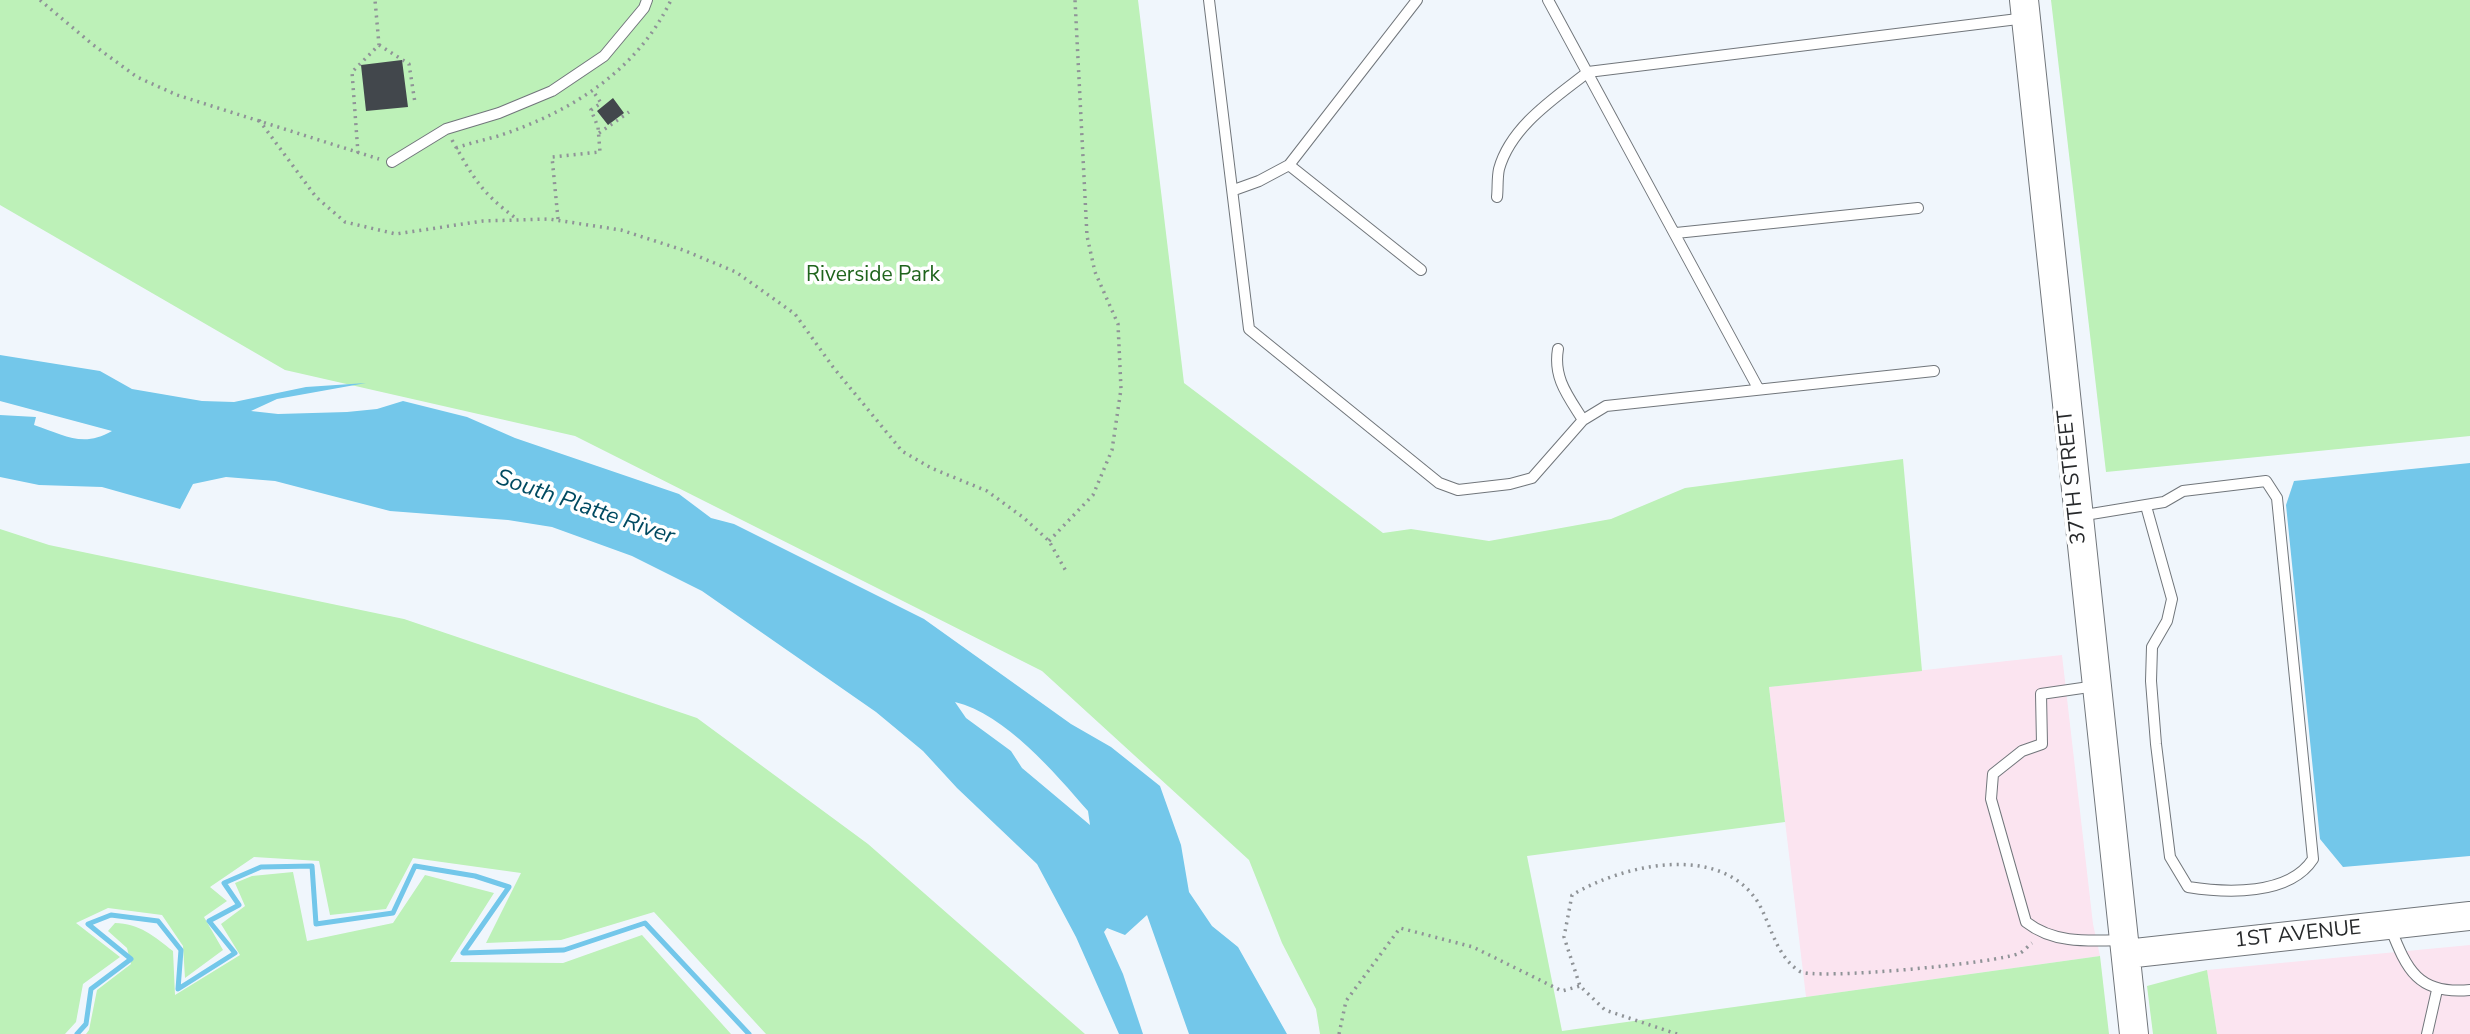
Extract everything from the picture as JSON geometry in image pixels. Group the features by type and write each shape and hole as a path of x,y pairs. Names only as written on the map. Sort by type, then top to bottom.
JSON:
{"main road":[{"name":"37TH STREET","path":"2025,9 2134,1034"},
{"name":"1ST AVENUE","path":"2125,947 2470,916"}],"lane":[{"path":"392,162 446,129 499,113 552,91 604,56 644,8 647,0"},
{"path":"1209,0 1250,329 1439,483 1458,490 1510,484 1532,478 1583,420 1606,406 1934,371"},
{"path":"1234,190 1259,181 1289,165 1417,0"},
{"path":"1548,0 1758,388"},
{"path":"1497,197 1499,169 1513,143 1533,116 1588,72 2025,9"},
{"path":"1289,165 1421,270"},
{"path":"1676,233 1918,208"},
{"path":"1558,349 1555,367 1561,386 1583,420"},
{"path":"2077,516 2164,502 2183,491 2266,481 2277,498 2313,859 2306,870 2281,884 2247,889 2188,887 2169,857 2151,681 2152,647 2167,621 2172,599 2146,506"},
{"path":"2096,686 2041,694 2042,744 2022,751 1993,774 1991,799 2026,922 2041,934 2125,947"},
{"path":"2389,924 2407,968 2437,990 2470,990"},
{"path":"2427,1034 2437,990"}],"path":[{"path":"40,0 92,44 137,77 177,96 392,162"},
{"path":"375,0 379,45"},
{"path":"1048,541 1093,495 1112,450 1121,389 1118,324 1095,272 1087,236 1075,0"},
{"path":"358,153 352,72 379,45"},
{"path":"379,45 410,64 415,103"},
{"path":"558,220 552,157 600,152 591,110 601,103 593,91"},
{"path":"598,134 629,112"},
{"path":"260,120 316,197 345,222 396,234 483,221 558,220 621,230 683,250 736,272 795,314 833,367 902,451 931,468 987,491 1024,518 1048,541 1067,573"},
{"path":"446,129 476,184 489,199 518,220"},
{"path":"1677,1034 1605,1010 1580,986 1564,937 1572,895 1593,883 1625,873 1682,864 1712,867 1737,878 1758,904 1786,960 1802,974 1825,976 1895,971 2020,953 2041,934"},
{"path":"1339,1034 1346,1001 1400,928 1472,947 1562,991 1580,986"}],"shaded area":[{"path":"2062,655 2093,924 2100,956 1806,997 1769,687"},
{"path":"2470,945 2470,1034 2217,1034 2207,970"}],"green space":[{"name":"Riverside Park","path":"0,0 1138,0 1184,383 1383,533 1411,529 1489,541 1611,519 1685,488 1903,459 1922,671 1769,687 1785,822 1527,856 1562,1031 2100,956 2109,1034 1320,1034 1316,1009 1282,943 1249,860 1042,671 575,436 285,370 0,205"},
{"path":"2051,0 2470,0 2470,436 2106,472"},
{"path":"0,529 49,545 404,619 697,718 868,844 1085,1034 766,1034 654,912 561,940 486,943 521,873 413,858 386,909 330,915 319,861 254,857 210,887 227,901 204,917 223,950 185,978 183,946 162,915 108,908 76,923 120,957 83,984 76,1022 65,1034 0,1034"},
{"path":"293,872 307,941 393,923 425,875 494,893 450,962 563,963 642,935 731,1034 86,1034 97,990 131,964 127,948 108,931 115,923 139,928 173,951 175,995 240,955 221,924 245,906 235,883 252,876"},
{"path":"2207,970 2217,1034 2153,1034 2147,986"}],"water":[{"name":"South Platte River","path":"0,355 100,371 132,389 202,401 234,402 306,387 366,383 277,399 251,411 278,414 347,412 377,409 403,401 467,417 515,438 679,494 711,518 734,524 924,619 1071,724 1111,747 1160,786 1181,845 1189,892 1212,926 1238,947 1287,1034 1189,1034 1147,915 1125,935 1107,928 1104,932 1123,974 1143,1034 1119,1034 1076,937 1037,864 957,788 923,751 876,712 702,591 632,556 552,527 508,520 390,511 275,481 226,477 193,484 180,509 102,487 39,485 0,477 0,415 36,417 34,425 73,438 92,439 112,431 0,401","holes":["955,702 974,709 1010,732 1045,763 1088,811 1090,825 1022,768 1011,751 966,718"]},
{"path":"2470,463 2470,856 2343,867 2320,839 2286,505 2294,481"}],"building":[{"path":"402,60 408,107 366,111 361,65"},
{"path":"613,98 624,113 608,125 597,111"}],"waterway":[{"path":"77,1034 86,1024 91,989 131,959 88,924 111,915 158,921 181,950 178,989 235,953 209,921 239,905 224,883 261,867 312,866 316,924 393,913 415,866 475,876 509,887 463,953 564,950 645,923 749,1034"}]}
